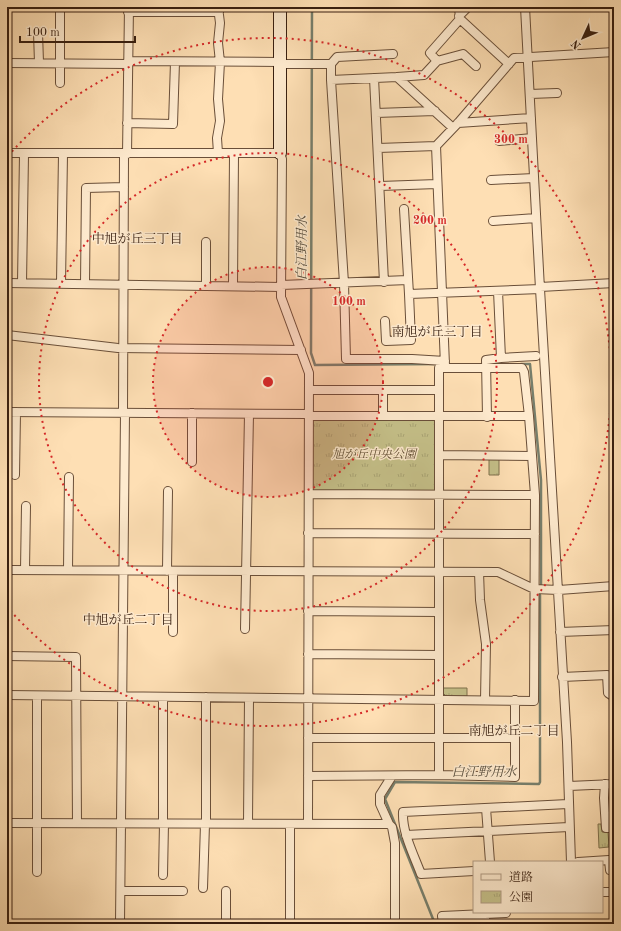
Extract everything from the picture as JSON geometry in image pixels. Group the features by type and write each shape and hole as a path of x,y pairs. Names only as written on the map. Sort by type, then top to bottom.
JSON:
{"street":[{"path":"60,7 60,83"},
{"path":"280,7 280,154 282,159 281,297 309,373 308,824"},
{"path":"459,7 460,18 509,64"},
{"path":"437,60 430,53 468,7"},
{"path":"525,7 540,288 559,590 562,677 569,786 568,804 571,861"},
{"path":"120,924 123,697 122,570 124,187 128,123 129,9 219,9 220,23 218,43 220,81 218,91 220,121 217,138 218,153"},
{"path":"38,32 39,63"},
{"path":"378,148 436,146 514,58 614,52"},
{"path":"7,695 534,701 535,495 529,416 524,372 522,368 487,369 445,365 412,359 346,359 344,283 331,64 337,56 393,54"},
{"path":"331,80 424,75 437,60 463,54 476,66"},
{"path":"128,123 173,124 175,62"},
{"path":"7,63 220,62 312,65 331,64"},
{"path":"397,76 435,111 456,125 531,118"},
{"path":"374,78 384,282"},
{"path":"530,94 557,92"},
{"path":"376,113 435,111"},
{"path":"499,141 532,138"},
{"path":"436,146 445,365"},
{"path":"7,153 280,154"},
{"path":"22,283 24,154"},
{"path":"61,283 63,154"},
{"path":"233,286 234,154"},
{"path":"491,180 534,178"},
{"path":"380,186 437,184"},
{"path":"85,284 86,188 124,187"},
{"path":"385,321 386,341 411,340 404,209"},
{"path":"493,221 536,218"},
{"path":"206,242 206,285"},
{"path":"7,283 281,286 408,280"},
{"path":"409,294 498,291 614,284"},
{"path":"498,291 501,358"},
{"path":"7,335 124,348 300,350"},
{"path":"487,417 486,360 536,356"},
{"path":"440,775 439,368 445,365"},
{"path":"309,390 439,390"},
{"path":"383,390 383,416"},
{"path":"7,412 440,417 529,416"},
{"path":"15,475 16,412"},
{"path":"192,413 192,462"},
{"path":"245,629 249,414"},
{"path":"440,455 532,456"},
{"path":"68,570 70,477"},
{"path":"168,492 173,632"},
{"path":"309,494 535,495"},
{"path":"25,570 26,506"},
{"path":"308,533 535,534"},
{"path":"7,570 498,572 534,589 559,590 614,586"},
{"path":"479,572 480,600 486,644 485,700"},
{"path":"308,611 440,612"},
{"path":"560,632 614,630"},
{"path":"308,654 439,655"},
{"path":"7,656 76,657 77,823"},
{"path":"562,677 606,675 608,693 614,695"},
{"path":"37,696 37,872"},
{"path":"163,697 163,875"},
{"path":"203,888 206,824 206,698"},
{"path":"248,823 249,698"},
{"path":"308,776 440,775 515,777 515,700"},
{"path":"308,738 515,738"},
{"path":"392,776 380,795 381,809 390,826 395,843 395,924"},
{"path":"605,784 604,798 606,828 614,828"},
{"path":"569,786 614,784"},
{"path":"473,871 421,874 406,835 402,821 403,812 568,804"},
{"path":"486,808 490,861"},
{"path":"7,823 248,823 390,826 402,821"},
{"path":"290,824 290,924"},
{"path":"406,835 569,827"},
{"path":"594,861 609,860 610,870 614,870"},
{"path":"121,891 183,891"},
{"path":"226,891 226,924"},
{"path":"603,892 614,892"},
{"path":"443,924 442,916 506,913"},
{"path":"485,914 485,924"}],"green space":[{"name":"旭が丘中央公園","path":"314,419 434,419 437,423 437,489 435,492 315,491 311,487 311,421"},
{"path":"489,458 499,458 499,475 489,475"},
{"path":"443,688 467,688 467,696 446,696 443,693"},
{"path":"598,824 601,824 602,832 608,832 609,847 599,848"}],"waterway":[{"name":"白江野用水","path":"312,7 311,353 315,365 439,364"},
{"name":"白江野用水","path":"521,364 530,364 541,480 541,585"},
{"name":"白江野用水","path":"435,924 385,799 395,782 539,784 540,595"}],"district":[{"name":"中旭が丘三丁目","path":"137,239"},
{"name":"南旭が丘三丁目","path":"437,332"},
{"name":"中旭が丘二丁目","path":"128,620"},
{"name":"南旭が丘二丁目","path":"514,731"}]}
